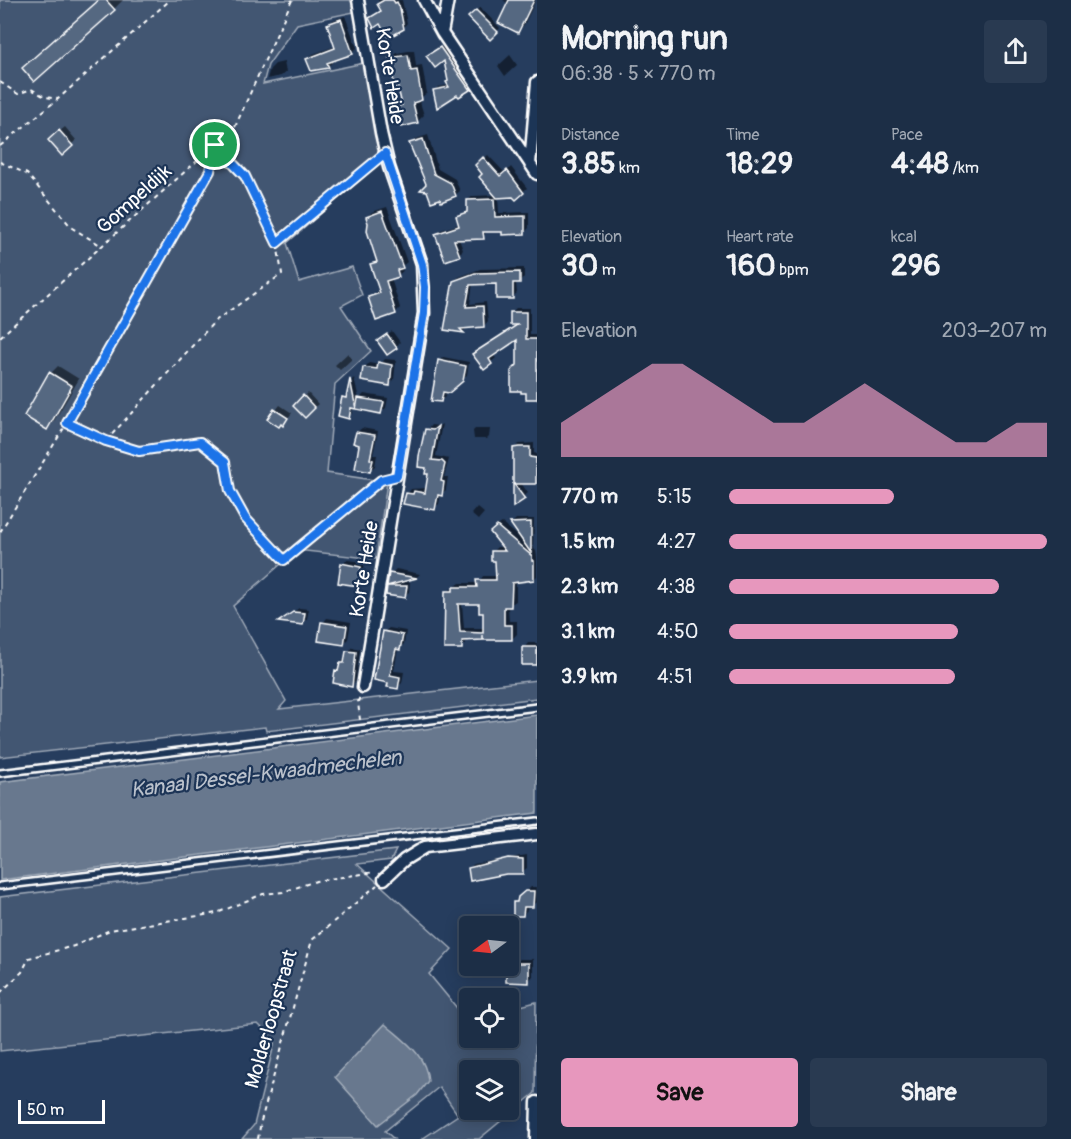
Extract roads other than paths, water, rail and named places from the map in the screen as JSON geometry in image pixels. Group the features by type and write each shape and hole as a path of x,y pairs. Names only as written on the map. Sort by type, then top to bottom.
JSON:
{"street":[{"name":"Korte Heide","path":"358,0 385,153 422,264 425,287 424,313 363,687"},
{"path":"424,0 442,33 537,174"},
{"path":"442,33 448,0"},
{"path":"530,164 537,82"},
{"path":"384,879 414,852 425,847 531,835 537,845"},
{"path":"536,1139 537,1102"}],"lane":[{"path":"0,773 537,707"},
{"path":"0,886 537,821"}],"water":[{"name":"Kanaal Dessel-Kwaadmechelen","path":"537,715 537,813 0,880 0,782"},
{"path":"385,1024 419,1056 428,1081 417,1095 378,1125 335,1077"}]}
